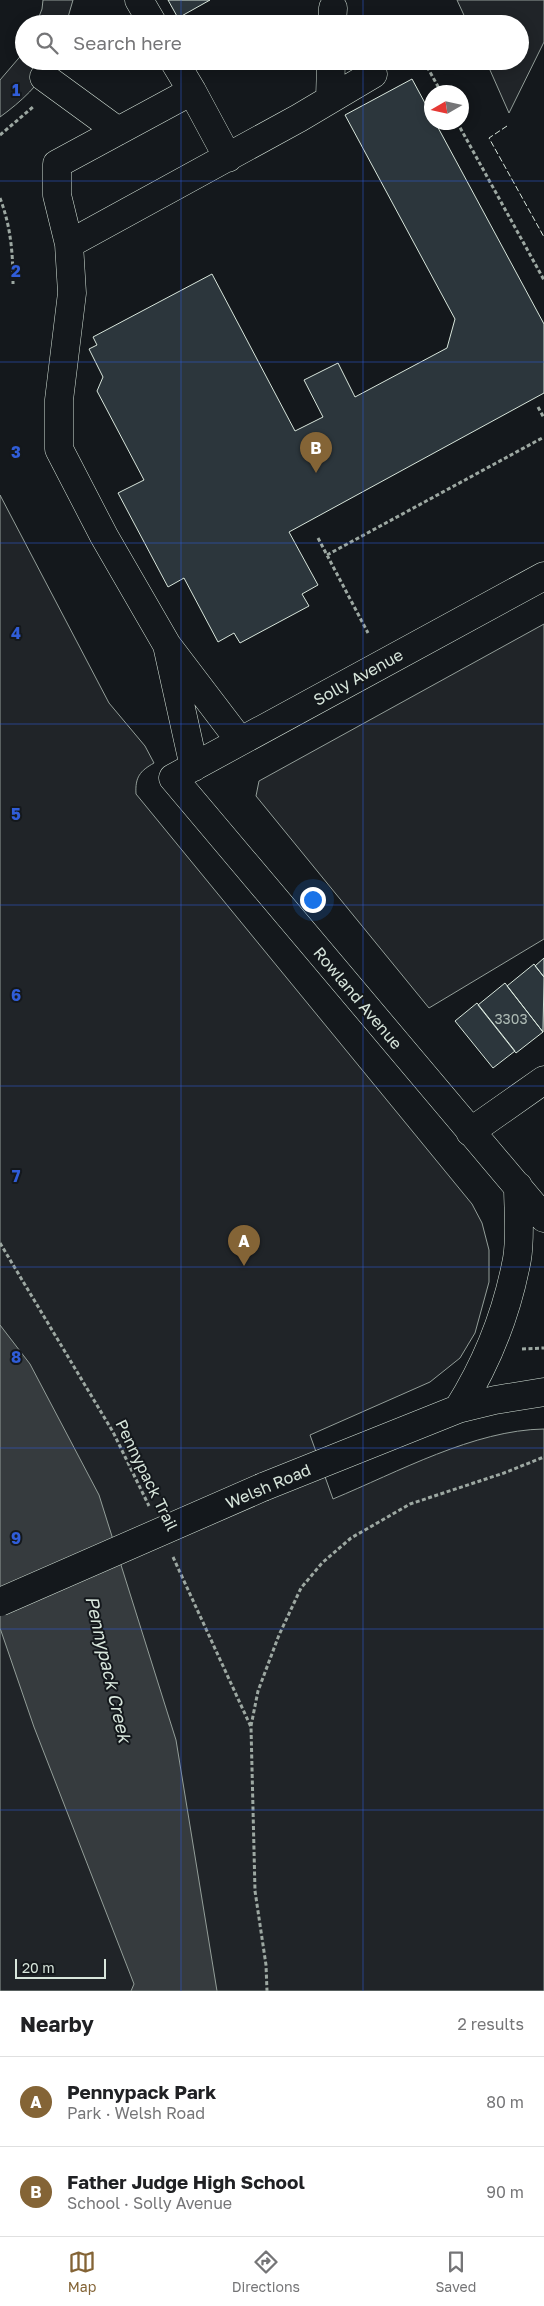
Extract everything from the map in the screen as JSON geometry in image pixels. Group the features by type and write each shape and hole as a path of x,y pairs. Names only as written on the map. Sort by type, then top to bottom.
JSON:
{"street":[{"path":"139,0 148,15"},
{"path":"179,70 228,158"},
{"path":"330,99 331,70"},
{"path":"69,244 228,158 373,74"},
{"path":"50,81 118,131"},
{"path":"192,91 57,164 57,195 69,244 72,293 58,400 59,448 104,536 167,645 240,741"},
{"name":"Solly Avenue","path":"183,772 544,576"},
{"path":"167,645 183,772"},
{"name":"Rowland Avenue","path":"183,772 470,1132 544,1218"},
{"path":"470,1132 544,1080"},
{"path":"458,1409 476,1380 504,1313 517,1257 518,1186"},
{"name":"Welsh Road","path":"0,1602 263,1487 458,1409 504,1398 544,1392"}],"path":[{"path":"429,70 437,85"},
{"path":"0,135 41,100 50,81"},
{"path":"461,130 544,280"},
{"path":"0,198 8,220 13,253 12,284"},
{"path":"538,407 544,418"},
{"path":"327,555 544,437"},
{"path":"318,538 368,633"},
{"name":"Pennypack Trail","path":"0,1243 113,1432 150,1509"},
{"path":"522,1349 544,1348"},
{"name":"Pennypack Trail","path":"267,1991 266,1965 255,1892 251,1727 258,1691 279,1635 301,1588 322,1563 351,1538 410,1504 504,1473 544,1457"},
{"name":"Pennypack Trail","path":"171,1552 251,1727"}],"shaded area":[{"path":"43,0 73,0 69,15 40,15"},
{"path":"457,0 544,0 544,42 509,113 490,70 529,70 529,15 464,15"},
{"path":"15,62 15,70 47,70 30,92 0,117 0,80"},
{"path":"0,495 109,703 145,746 154,763 139,775 136,783 136,794 472,1204 482,1223 489,1250 489,1282 475,1333 460,1358 430,1382 310,1435 333,1499 410,1465 464,1444 518,1431 544,1429 544,1991 0,1991"},
{"path":"544,624 544,939 429,1008 256,796 259,781"}],"water":[{"name":"Pennypack Creek","path":"0,1325 30,1364 99,1495 176,1740 217,1991 131,1991 134,1984 34,1727 0,1628"}],"building":[{"path":"168,0 210,0 183,15 176,15"},
{"path":"412,79 424,101 424,130 439,130 544,324 544,393 289,532 318,585 302,594 309,606 240,643 234,633 218,642 184,578 168,587 118,493 144,480 97,391 103,377 89,349 97,345 93,337 212,274 295,431 323,417 304,380 338,363 355,397 447,348 455,319 345,115"},
{"path":"544,958 544,977 535,966"},
{"path":"534,964 544,977 543,1032 507,986"},
{"path":"505,983 543,1032 516,1053 478,1005"},
{"path":"477,1003 515,1051 493,1068 455,1021"}],"fence":[{"path":"507,126 489,138 544,237"}],"place":[{"name":"Father Judge High School","path":"316,473"},
{"name":"Pennypack Park","path":"244,1266"}]}
